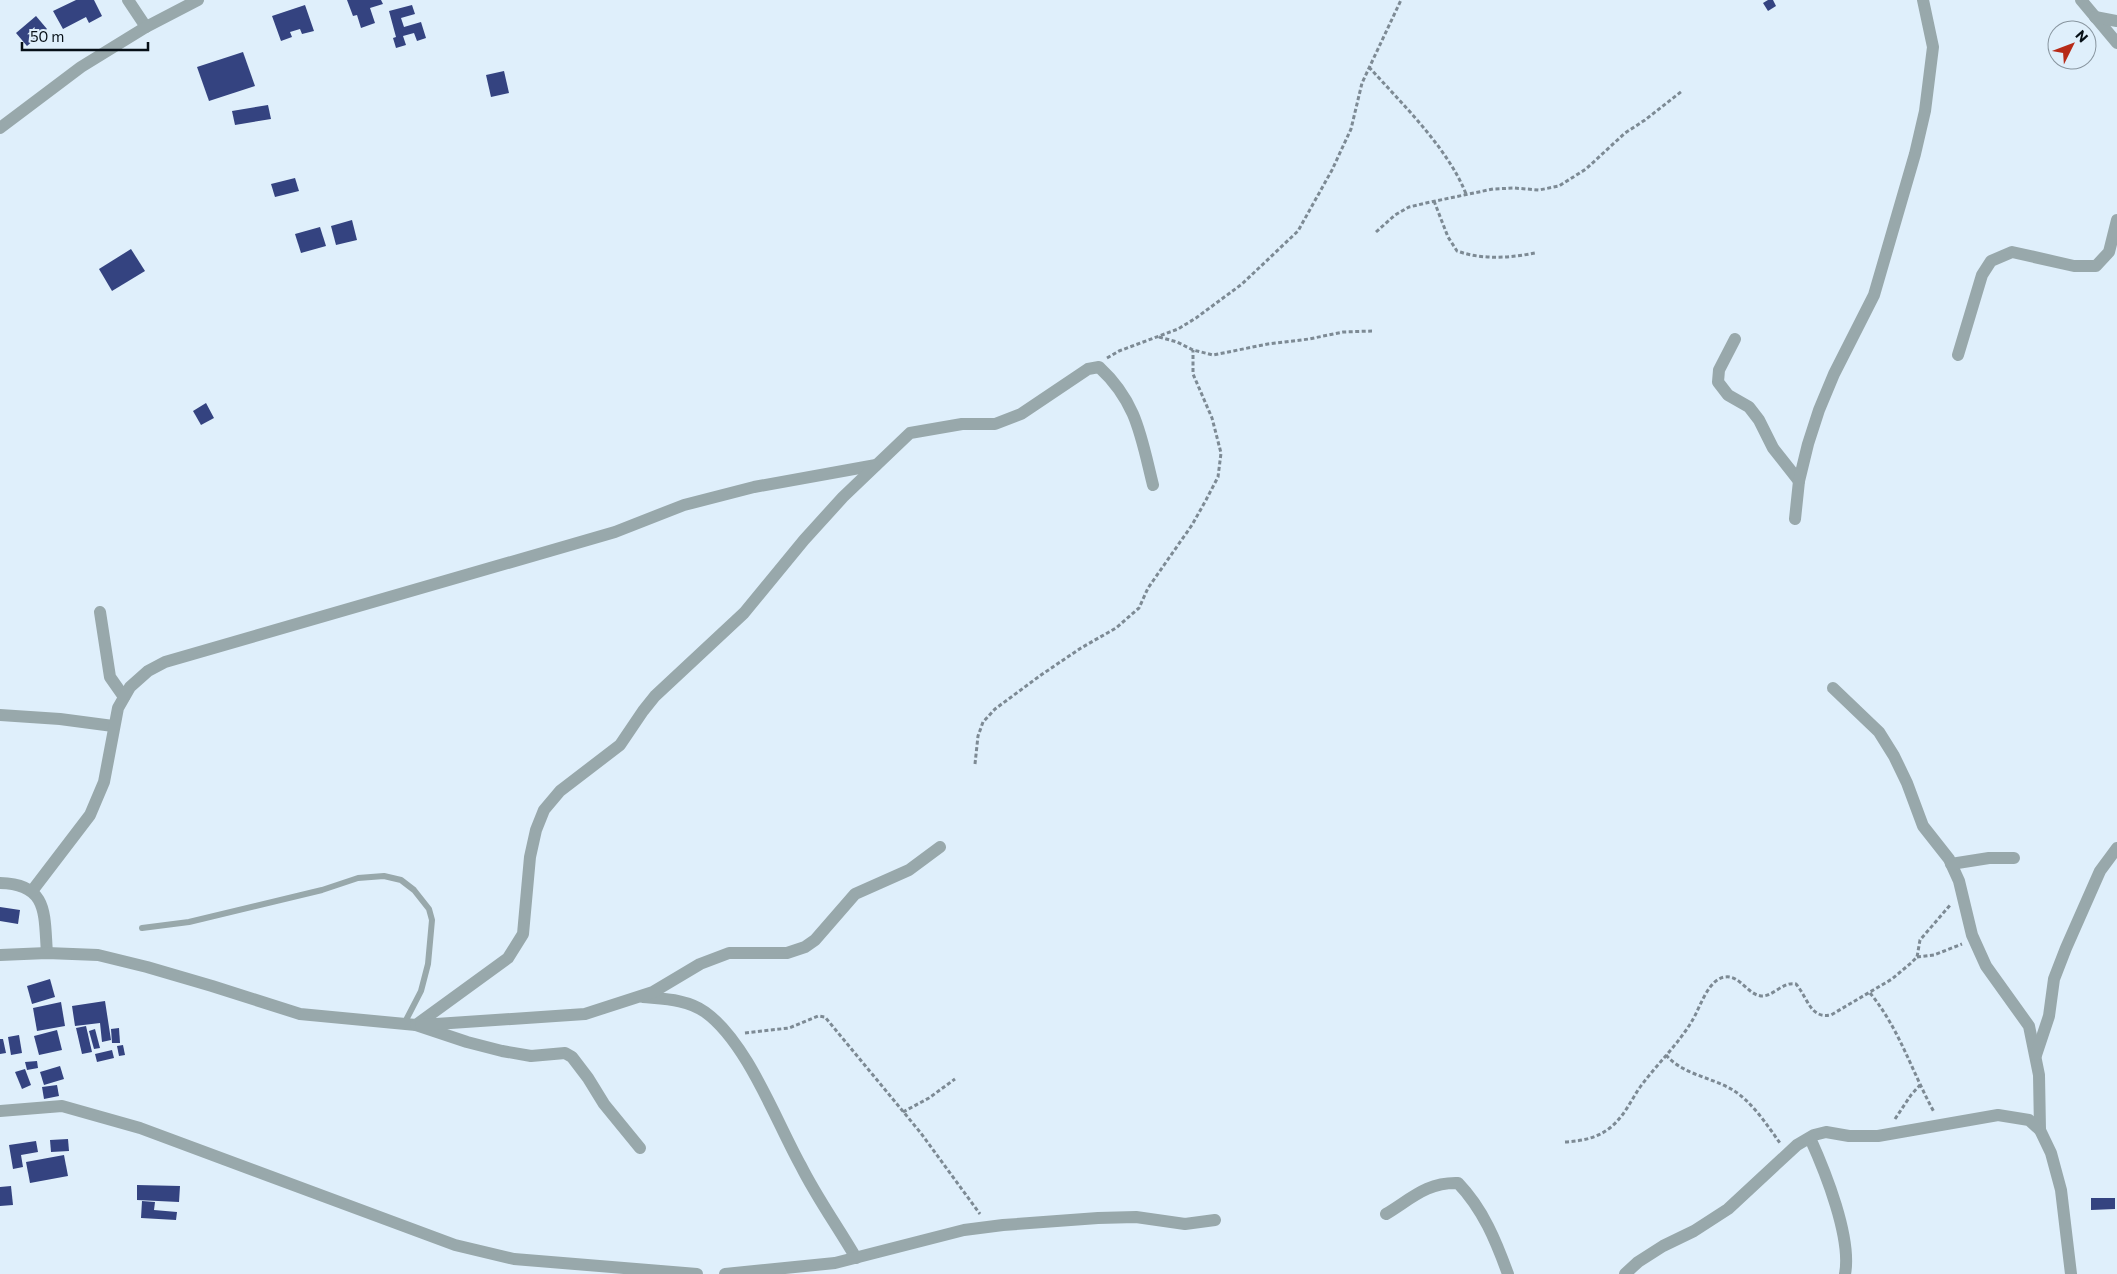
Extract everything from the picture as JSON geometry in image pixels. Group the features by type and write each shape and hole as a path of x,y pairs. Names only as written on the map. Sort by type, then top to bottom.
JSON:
{"street":[{"path":"128,0 146,27"},
{"path":"0,128 81,67 146,27 198,0"},
{"path":"1795,519 1799,482 1819,410 1834,374 1874,295 1915,154 1925,111 1933,47 1923,0"},
{"path":"2081,0 2117,43"},
{"path":"2095,17 2117,21"},
{"path":"1958,355 1982,275 1991,261 2012,252 2074,266 2096,266 2109,252 2117,220"},
{"path":"1735,339 1719,370 1718,382 1728,395 1749,407 1759,420 1773,448 1799,482"},
{"path":"410,1025 508,958 516,947 523,934 530,857 536,830 544,810 560,791 620,745 655,696 744,613 804,540 876,465 910,433 962,424 995,424 1004,421 1022,414 1088,369 1098,367 1125,396 1137,422 1153,485"},
{"path":"32,891 90,815 104,782 118,708 124,697 130,687 148,671 165,662 615,532 684,505 754,487 876,465"},
{"path":"100,612 110,678 124,697"},
{"path":"1833,688 1879,732 1907,783 1923,826 1951,864 1962,893 1974,941 1986,966 2029,1026 2039,1075 2040,1130"},
{"path":"0,715 60,719 114,726"},
{"path":"0,955 47,953 98,956 147,967 300,1014 410,1025 584,1014 653,992 700,964 729,953 787,953 805,947 815,940 855,894 909,870 940,847"},
{"path":"2036,1055 2049,1016 2054,979 2057,971 2100,871 2117,848"},
{"path":"1951,864 1989,858 2014,858"},
{"path":"0,883 16,885 32,891 42,904 47,953"},
{"path":"640,997 688,1004 703,1010 715,1020 745,1058 801,1168 856,1258"},
{"path":"410,1025 502,1051 531,1056 566,1053 578,1064 604,1104 640,1148"},
{"path":"0,1111 62,1106 140,1128 455,1245 514,1259 616,1271 697,1274"},
{"path":"1625,1274 1638,1262 1663,1246 1694,1231 1728,1209 1787,1154 1810,1138 1826,1132 1849,1136 1891,1134 1998,1116 2029,1120 2040,1130 2051,1153 2061,1190 2071,1274"},
{"path":"1810,1138 1835,1202 1844,1244 1845,1274"},
{"path":"1386,1214 1421,1190 1445,1182 1458,1183 1477,1206 1490,1228 1508,1274"},
{"path":"726,1274 830,1269 856,1258 964,1230 989,1227 1098,1218 1136,1218 1186,1224 1215,1220"}],"lane":[{"path":"142,928 189,922 322,890 358,878 384,876 401,880 414,890 429,909 432,920 428,964 410,1025"}],"path":[{"path":"1094,367 1119,351 1178,330 1242,284 1298,231 1332,170 1351,129 1362,83 1401,0"},
{"path":"1369,67 1445,155 1458,175 1466,194"},
{"path":"1376,232 1395,215 1409,207 1466,194 1500,189 1539,190 1559,186 1586,169 1625,133 1682,91"},
{"path":"1434,201 1448,237 1457,251 1466,254 1504,257 1535,254"},
{"path":"1159,337 1177,342 1193,350 1213,355 1343,332 1372,331"},
{"path":"975,764 978,736 983,722 995,709 1041,675 1081,648 1116,628 1139,608 1148,588 1192,524 1206,500 1218,477 1221,453 1212,418 1193,374 1193,350"},
{"path":"1917,957 1920,940 1938,916 1962,893"},
{"path":"1565,1142 1582,1141 1597,1136 1611,1127 1624,1114 1638,1090 1692,1022 1709,990 1720,978 1727,976 1736,979 1753,994 1760,996 1766,996 1791,983 1796,984 1815,1013 1823,1016 1832,1015 1892,979 1917,957 1934,954 1974,941"},
{"path":"1870,992 1896,1030 1920,1085 1942,1126"},
{"path":"730,1040 747,1032 789,1028 818,1016 826,1018 849,1043 878,1083 920,1132 989,1227"},
{"path":"1666,1055 1671,1061 1681,1067 1734,1090 1765,1123 1787,1154"},
{"path":"903,1112 929,1098 955,1079"},
{"path":"1891,1134 1898,1112 1920,1085"}],"building":[{"path":"76,0 94,0 102,16 89,23 86,17 63,29 53,11"},
{"path":"347,0 381,0 383,4 370,8 375,23 361,28 357,15 353,16"},
{"path":"1773,0 1776,6 1768,11 1763,3"},
{"path":"305,5 314,31 302,34 300,29 290,32 292,37 281,41 272,16"},
{"path":"412,5 415,14 401,18 404,27 421,22 426,38 417,41 414,33 403,36 406,45 396,48 393,38 396,37 389,11"},
{"path":"36,16 47,29 27,46 16,33"},
{"path":"243,52 255,86 209,101 197,67"},
{"path":"504,71 509,93 491,97 486,75"},
{"path":"268,105 271,119 235,125 232,111"},
{"path":"295,178 299,191 275,197 271,184"},
{"path":"352,220 357,240 336,245 331,226"},
{"path":"320,227 326,246 301,253 295,234"},
{"path":"131,249 145,271 112,291 99,269"},
{"path":"206,403 214,418 201,425 193,411"},
{"path":"0,907 20,910 18,924 0,921"},
{"path":"50,979 55,997 32,1004 27,986"},
{"path":"105,1001 111,1040 102,1042 100,1023 75,1026 72,1006"},
{"path":"61,1002 65,1026 37,1031 33,1008"},
{"path":"86,1026 92,1052 82,1054 76,1028"},
{"path":"119,1028 120,1043 112,1043 111,1029"},
{"path":"95,1029 100,1048 94,1049 89,1031"},
{"path":"57,1030 62,1050 39,1055 34,1036"},
{"path":"19,1035 22,1053 11,1055 8,1037"},
{"path":"0,1039 3,1039 6,1053 0,1054"},
{"path":"123,1045 125,1055 119,1056 117,1046"},
{"path":"112,1050 114,1058 97,1062 95,1054"},
{"path":"37,1061 38,1068 27,1070 25,1062"},
{"path":"60,1066 64,1079 44,1085 40,1072"},
{"path":"25,1069 31,1085 22,1089 15,1072"},
{"path":"57,1085 59,1096 44,1099 42,1087"},
{"path":"68,1139 69,1151 51,1152 50,1140"},
{"path":"36,1141 38,1152 21,1155 23,1167 13,1169 9,1145"},
{"path":"64,1155 68,1176 30,1183 26,1162"},
{"path":"137,1185 180,1186 179,1202 137,1200"},
{"path":"11,1186 13,1205 0,1206 0,1187"},
{"path":"2091,1198 2115,1198 2115,1209 2091,1210"},
{"path":"142,1201 155,1202 154,1210 177,1212 176,1220 141,1218"}]}
